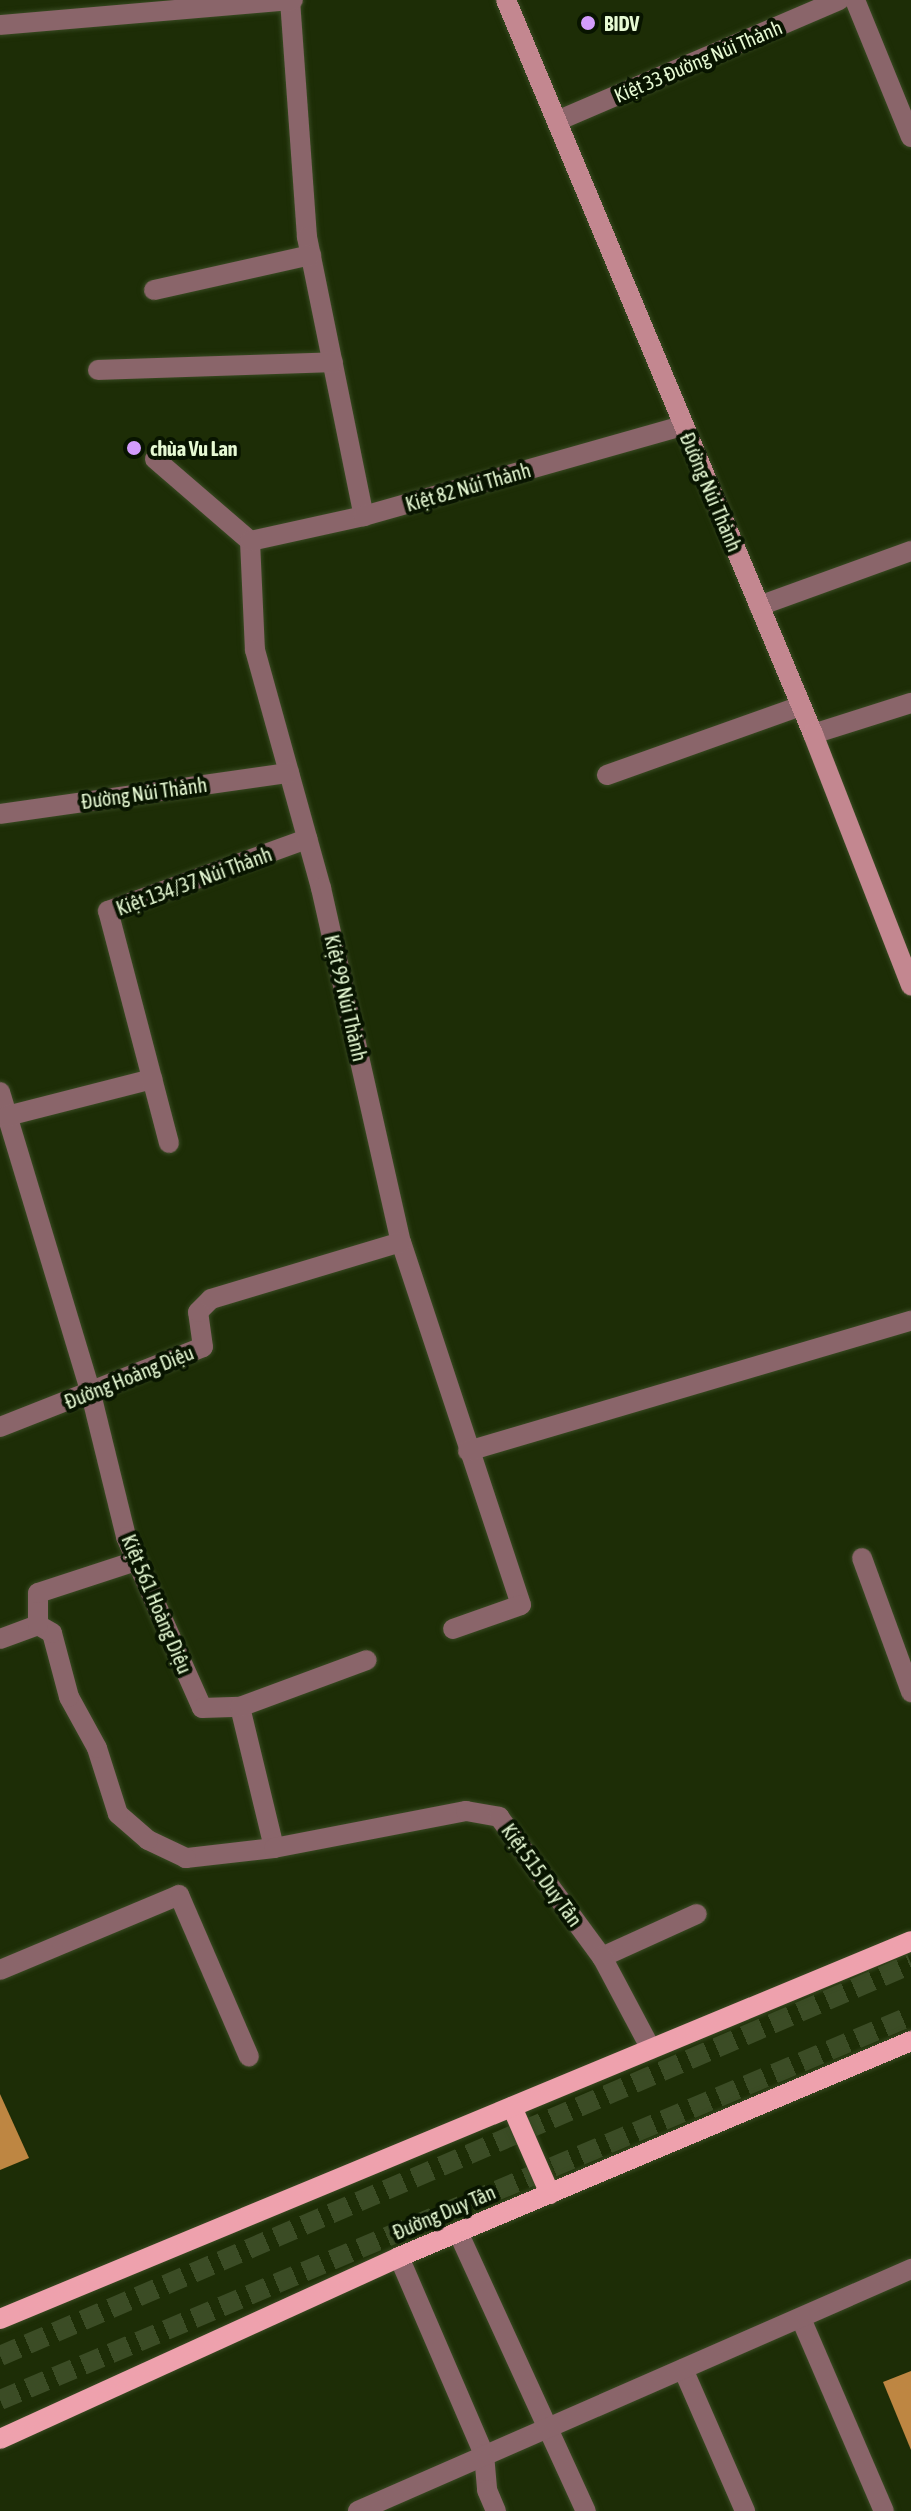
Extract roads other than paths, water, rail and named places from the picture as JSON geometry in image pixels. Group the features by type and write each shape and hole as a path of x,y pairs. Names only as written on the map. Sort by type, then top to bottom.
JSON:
{"main road":[{"name":"Đường Núi Thành","path":"506,0 813,734 911,986"},
{"path":"0,2319 911,1941"},
{"name":"Đường Duy Tân","path":"0,2439 399,2257 911,2041"},
{"path":"512,2107 550,2194"}],"street":[{"path":"0,25 292,0 311,255 364,516"},
{"name":"Kiệt 33 Đường Núi Thành","path":"557,121 839,0"},
{"path":"855,0 911,137"},
{"path":"154,290 311,255"},
{"path":"98,370 333,362"},
{"name":"Kiệt 82 Núi Thành","path":"250,541 364,516 683,426"},
{"path":"155,459 250,541"},
{"name":"Kiệt 99 Núi Thành","path":"250,541 255,650 307,839 401,1242 521,1605 453,1629"},
{"path":"759,606 911,551"},
{"path":"813,734 911,703"},
{"path":"607,775 801,706"},
{"name":"Đường Núi Thành","path":"0,814 289,773"},
{"name":"Kiệt 134/37 Núi Thành","path":"169,1143 108,911 307,839"},
{"path":"7,1116 152,1079"},
{"name":"Kiệt 561 Hoàng Diệu","path":"0,1092 91,1394 126,1537 202,1708 240,1707"},
{"name":"Đường Hoàng Diệu","path":"0,1427 91,1394 203,1347 198,1312 211,1299 401,1242"},
{"path":"468,1451 911,1321"},
{"path":"862,1558 911,1692"},
{"path":"0,1639 38,1625 38,1593 136,1561"},
{"name":"Kiệt 515 Duy Tân","path":"38,1625 52,1633 69,1697 97,1748 118,1814 148,1840 186,1858 274,1848 466,1811 499,1817 602,1957 651,2049"},
{"path":"274,1848 240,1707 367,1660"},
{"path":"0,1970 179,1895 249,2057"},
{"path":"602,1957 697,1914"},
{"path":"458,2232 544,2429 586,2511"},
{"path":"399,2257 484,2454 487,2490 496,2511"},
{"path":"358,2511 484,2454 802,2321 911,2269"},
{"path":"802,2321 884,2511"},
{"path":"683,2369 745,2511"}],"tunnel":[{"path":"0,2356 911,1964"},
{"path":"0,2400 911,2016"}],"place":[{"name":"BIDV","path":"588,23"},
{"name":"chùa Vu Lan","path":"134,448"}]}
